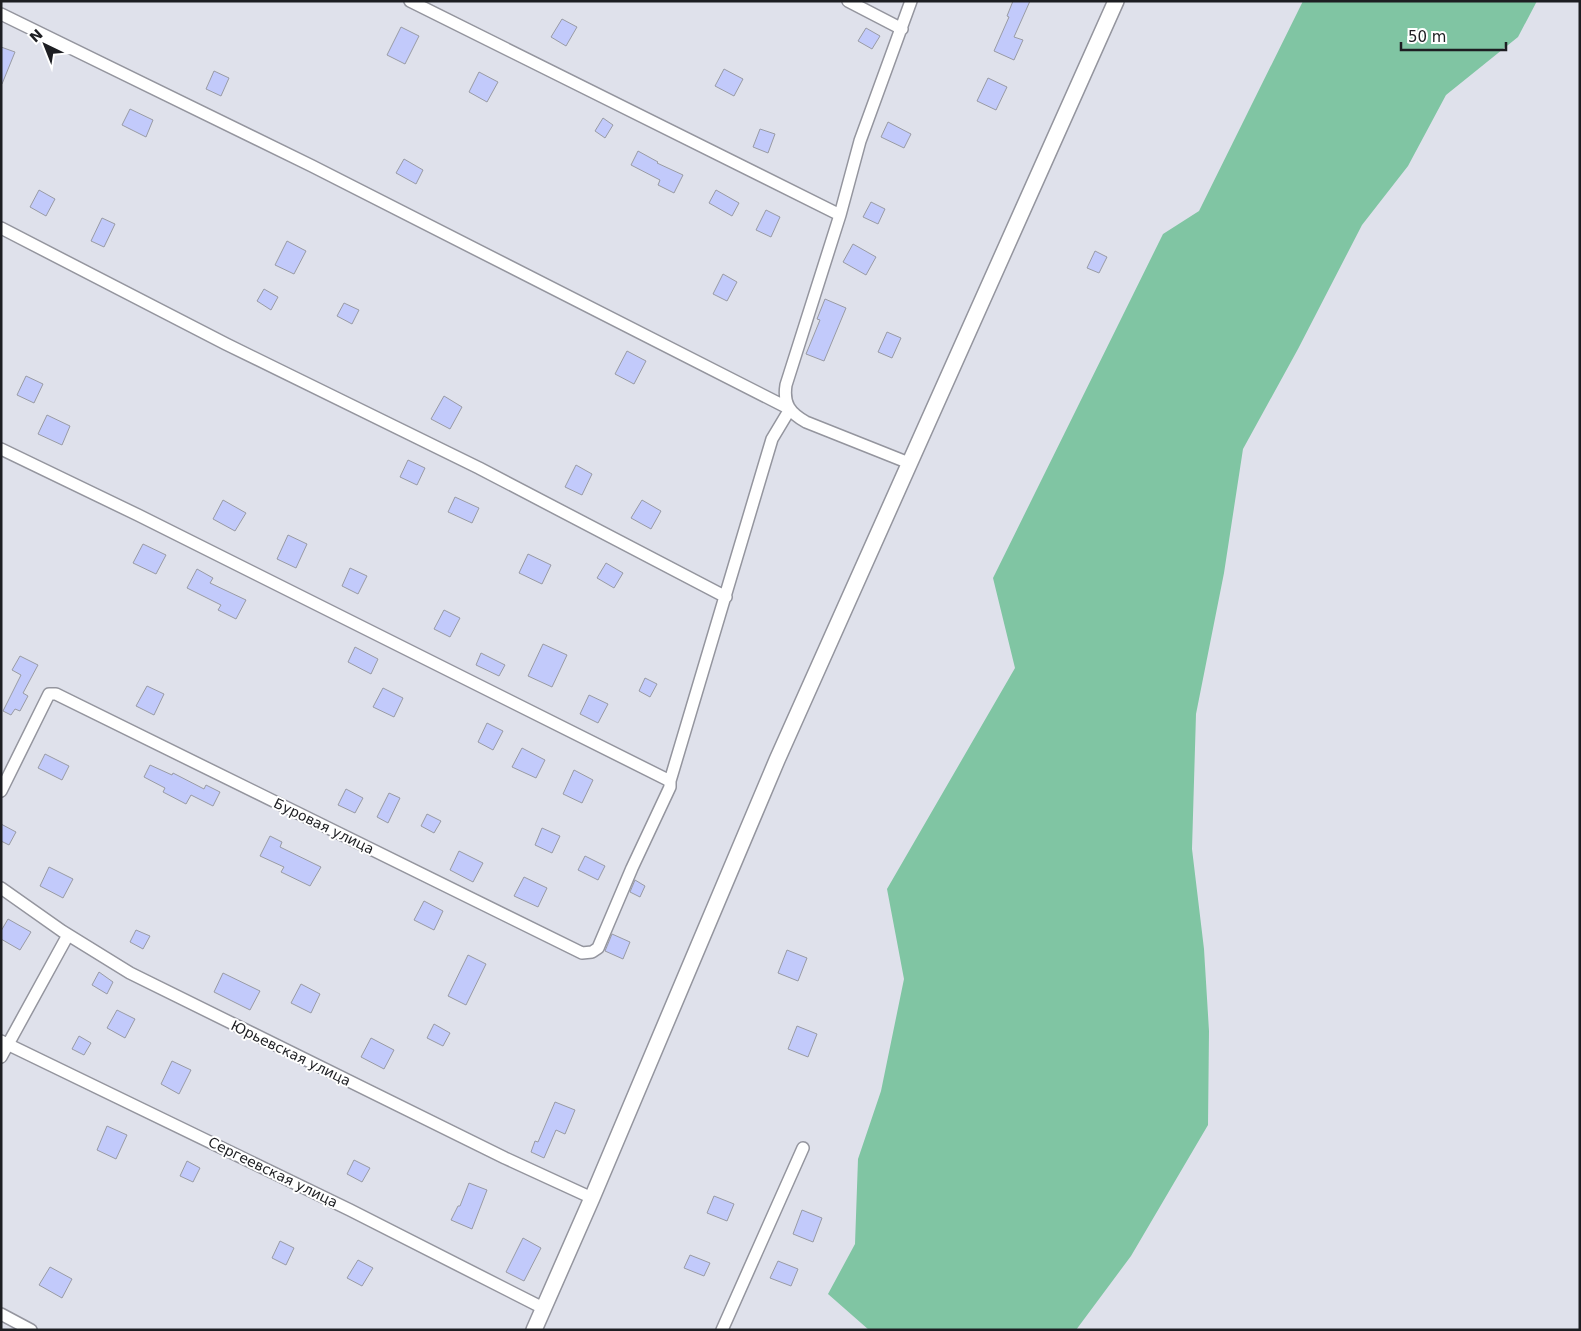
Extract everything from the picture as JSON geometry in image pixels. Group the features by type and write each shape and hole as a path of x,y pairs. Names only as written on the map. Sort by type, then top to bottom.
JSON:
{"main road":[{"path":"534,1330 592,1198 777,760 1116,1"}],"street":[{"path":"410,1 840,215"},
{"path":"848,1 902,29"},
{"path":"909,463 806,422 794,415 784,397 786,385 840,215 860,141 912,1"},
{"path":"1,14 312,166 790,409"},
{"path":"1,228 226,344 479,468 726,597"},
{"path":"1,449 138,515 670,781 772,439 790,409"},
{"name":"Буровая улица","path":"1,792 49,694 56,694 582,952 592,952 598,948 632,868 670,787 670,781"},
{"name":"Юрьевская улица","path":"1,888 68,935 130,973 505,1158 592,1198"},
{"path":"1,1057 4,1042 68,935"},
{"name":"Сергеевская улица","path":"4,1042 350,1210 543,1308"},
{"path":"722,1330 803,1148"},
{"path":"1,1314 31,1330"}],"green space":[{"path":"1303,1 1537,1 1518,37 1446,95 1408,166 1362,225 1298,349 1243,449 1224,573 1196,714 1192,849 1204,949 1209,1031 1208,1125 1131,1256 1076,1330 869,1330 828,1294 855,1244 858,1159 881,1091 904,979 887,889 1015,668 993,578 1163,234 1199,211"}],"building":[{"path":"1013,1 1030,1 1014,37 1023,40 1014,60 994,51 1009,17 1007,16"},
{"path":"562,19 577,27 566,46 551,37"},
{"path":"401,27 419,36 405,64 387,55"},
{"path":"866,28 880,36 872,49 858,41"},
{"path":"1,47 15,52 2,84 1,84"},
{"path":"724,69 743,79 734,96 715,86"},
{"path":"214,71 229,78 221,96 206,89"},
{"path":"479,72 498,82 487,102 469,92"},
{"path":"988,78 1007,87 996,110 977,101"},
{"path":"130,109 153,120 146,137 122,125"},
{"path":"603,118 613,125 605,138 595,131"},
{"path":"888,122 911,134 904,148 881,137"},
{"path":"760,129 775,134 768,153 753,147"},
{"path":"638,151 657,163 683,175 674,193 658,185 660,180 631,165"},
{"path":"404,159 423,170 416,184 396,173"},
{"path":"39,190 55,199 46,216 30,207"},
{"path":"716,190 739,203 732,216 709,203"},
{"path":"871,202 885,209 878,224 863,217"},
{"path":"766,210 780,217 771,237 756,230"},
{"path":"102,218 115,224 104,247 91,241"},
{"path":"287,241 306,251 294,274 275,265"},
{"path":"853,244 876,257 866,275 843,262"},
{"path":"1095,251 1107,257 1099,273 1087,268"},
{"path":"723,274 737,282 727,301 713,294"},
{"path":"264,289 278,297 271,310 257,301"},
{"path":"825,299 846,308 824,361 806,354 820,320 817,319"},
{"path":"344,303 359,310 352,324 337,316"},
{"path":"887,332 901,338 892,358 878,352"},
{"path":"627,351 646,361 634,384 615,374"},
{"path":"26,376 43,384 34,403 17,395"},
{"path":"444,396 462,407 450,429 431,419"},
{"path":"47,415 70,426 62,445 38,434"},
{"path":"408,460 425,468 417,485 400,477"},
{"path":"576,465 592,474 582,495 565,487"},
{"path":"455,497 479,508 472,523 448,512"},
{"path":"223,500 246,513 235,531 213,519"},
{"path":"642,500 661,511 651,529 631,518"},
{"path":"288,535 307,544 296,568 277,559"},
{"path":"143,544 166,555 156,574 133,563"},
{"path":"528,554 551,565 542,584 519,573"},
{"path":"606,563 623,573 614,588 597,578"},
{"path":"350,568 367,576 358,594 342,586"},
{"path":"197,569 213,578 210,583 246,600 236,619 218,610 221,605 187,588"},
{"path":"444,610 460,618 450,637 434,629"},
{"path":"543,644 567,655 552,687 528,676"},
{"path":"355,647 378,659 371,674 348,662"},
{"path":"481,653 505,665 499,676 476,665"},
{"path":"20,656 38,665 23,693 28,696 20,711 15,709 11,715 3,711 21,675 12,670"},
{"path":"645,678 657,684 650,697 639,691"},
{"path":"147,686 164,694 154,715 136,706"},
{"path":"383,688 403,698 394,717 373,707"},
{"path":"589,695 608,704 598,723 580,714"},
{"path":"487,723 503,731 493,750 478,742"},
{"path":"522,748 545,760 536,778 512,767"},
{"path":"45,754 69,766 62,780 38,768"},
{"path":"150,765 172,775 173,773 204,789 206,785 220,792 213,806 191,795 186,804 163,792 165,788 144,777"},
{"path":"574,770 593,780 582,803 563,794"},
{"path":"346,789 363,798 355,813 338,805"},
{"path":"389,793 400,798 388,823 377,817"},
{"path":"427,814 441,821 434,833 421,826"},
{"path":"1,824 16,832 9,845 1,841"},
{"path":"542,828 560,836 552,853 535,845"},
{"path":"270,836 282,842 280,847 321,867 310,886 281,872 284,867 260,856"},
{"path":"459,851 483,863 473,882 450,870"},
{"path":"585,856 605,866 598,880 578,870"},
{"path":"49,867 73,879 63,898 40,886"},
{"path":"524,877 547,888 538,907 514,896"},
{"path":"635,880 645,886 640,897 630,892"},
{"path":"424,901 443,911 434,930 414,920"},
{"path":"8,919 31,932 20,950 1,939 1,931"},
{"path":"136,930 150,936 143,949 130,942"},
{"path":"612,934 630,942 623,959 605,951"},
{"path":"787,950 807,958 798,981 778,973"},
{"path":"468,955 486,964 466,1005 448,996"},
{"path":"99,972 113,982 107,994 92,985"},
{"path":"223,973 260,991 250,1010 214,992"},
{"path":"301,984 320,994 311,1013 291,1003"},
{"path":"117,1010 135,1019 125,1038 107,1028"},
{"path":"434,1024 450,1033 443,1046 427,1038"},
{"path":"797,1026 817,1034 808,1057 788,1049"},
{"path":"79,1036 91,1043 84,1055 72,1049"},
{"path":"371,1038 394,1050 384,1069 361,1057"},
{"path":"172,1061 191,1070 179,1094 161,1084"},
{"path":"555,1102 575,1110 565,1134 556,1130 544,1158 531,1152 535,1141 538,1142"},
{"path":"107,1126 127,1135 116,1159 97,1150"},
{"path":"354,1160 370,1168 362,1182 347,1174"},
{"path":"187,1161 200,1168 193,1182 180,1176"},
{"path":"469,1183 487,1190 472,1229 451,1220 458,1206 460,1206"},
{"path":"714,1196 734,1204 727,1221 707,1213"},
{"path":"802,1210 822,1218 813,1242 793,1234"},
{"path":"523,1238 541,1248 524,1281 506,1272"},
{"path":"280,1241 294,1248 286,1265 272,1258"},
{"path":"690,1255 710,1263 704,1276 684,1268"},
{"path":"358,1260 373,1268 362,1286 347,1278"},
{"path":"778,1261 798,1269 791,1286 770,1278"},
{"path":"50,1267 72,1279 62,1298 39,1285"}]}
